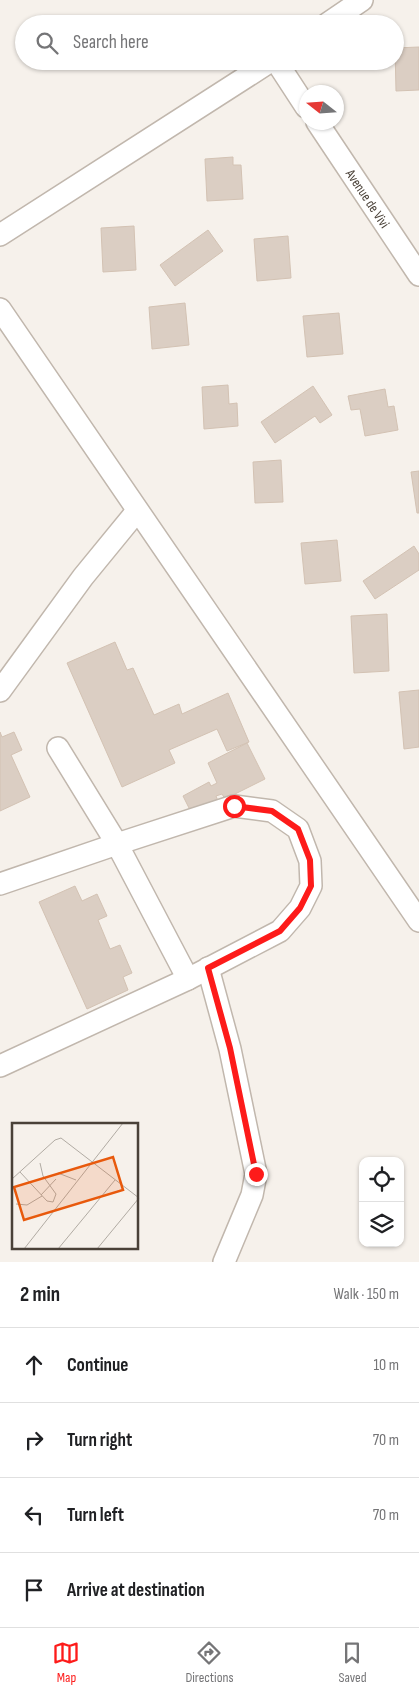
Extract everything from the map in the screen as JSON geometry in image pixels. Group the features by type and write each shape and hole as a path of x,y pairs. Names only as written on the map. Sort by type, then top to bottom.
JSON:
{"street":[{"path":"340,15 362,0"},
{"path":"0,235 257,70"},
{"path":"282,70 299,96"},
{"name":"Avenue de Vivi","path":"322,130 419,275"},
{"path":"0,309 419,921"},
{"path":"0,691 83,576 137,510"},
{"path":"58,748 117,844 188,979"},
{"path":"0,884 234,806 272,811 298,829 310,860 311,886 300,908 280,931 188,979 0,1066"},
{"path":"208,968 230,1048 256,1174 252,1195 224,1262"}],"building":[{"path":"419,47 419,90 396,91 396,70 404,70 404,48"},
{"path":"233,157 233,165 241,165 243,199 207,201 205,159"},
{"path":"134,226 136,270 103,272 101,228"},
{"path":"208,230 223,251 175,286 160,265"},
{"path":"288,236 291,278 257,281 254,239"},
{"path":"185,303 189,345 152,349 149,307"},
{"path":"339,313 343,354 307,357 303,316"},
{"path":"228,385 229,404 237,403 238,426 204,429 202,387"},
{"path":"313,386 332,415 320,423 315,416 275,443 261,422"},
{"path":"385,389 388,407 394,406 398,430 365,436 360,409 351,410 348,396"},
{"path":"281,460 283,502 255,503 253,462"},
{"path":"419,471 419,513 417,513 411,472"},
{"path":"337,540 341,581 305,584 301,543"},
{"path":"414,546 419,554 419,570 375,599 363,581"},
{"path":"387,614 389,671 354,673 351,616"},
{"path":"115,642 127,670 133,668 154,715 179,704 182,714 228,693 249,742 227,751 217,729 169,750 175,763 122,787 67,663"},
{"path":"419,690 419,747 404,749 399,692"},
{"path":"0,732 2,737 14,732 22,750 11,755 30,797 0,811"},
{"path":"247,743 265,779 225,799 222,794 216,796 218,801 192,814 183,796 209,782 211,786 217,783 208,763"},
{"path":"75,886 82,901 97,894 107,916 98,920 110,949 120,945 132,973 123,977 128,990 87,1009 39,902"}],"route":[{"path":"234,806 272,811 298,829 310,860 311,886 300,908 280,931 208,968 230,1048 256,1174"}]}
